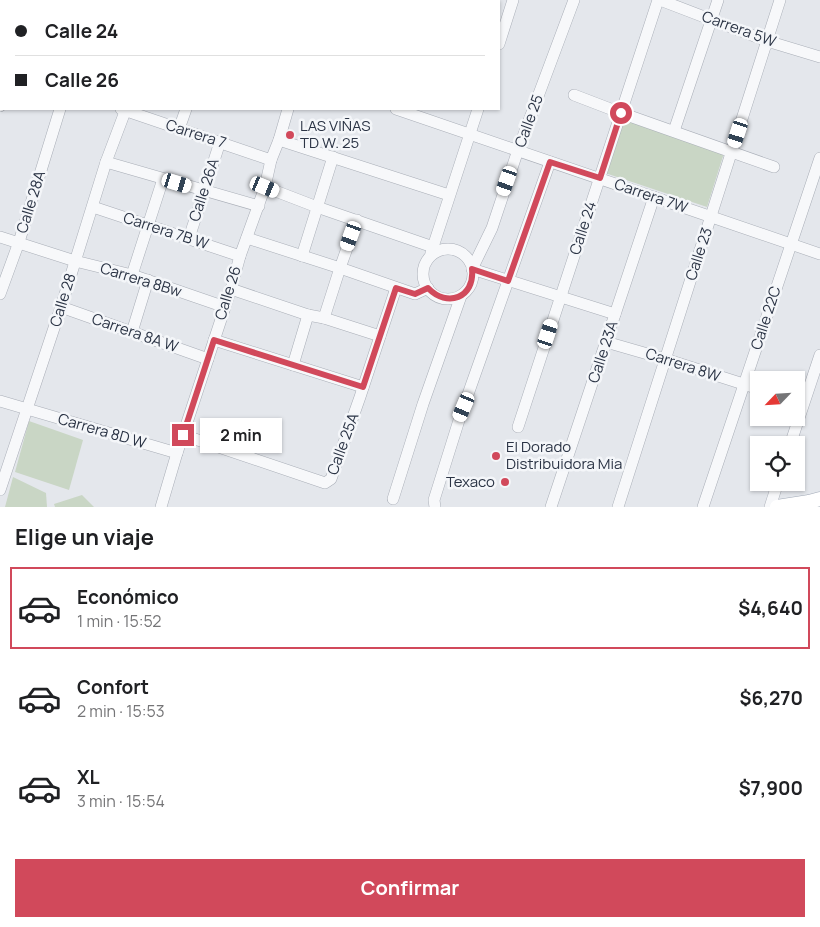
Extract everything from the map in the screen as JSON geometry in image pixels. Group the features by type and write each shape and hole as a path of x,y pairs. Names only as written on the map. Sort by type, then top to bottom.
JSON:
{"main road":[{"path":"777,507 820,499"}],"street":[{"path":"500,41 513,0"},
{"name":"Calle 25","path":"472,269 492,228 518,150 574,0"},
{"name":"Carrera 5W","path":"659,0 767,41 820,56"},
{"name":"Calle 24","path":"518,427 659,0"},
{"path":"674,131 718,0"},
{"name":"Calle 23","path":"618,507 780,0"},
{"path":"574,95 774,167"},
{"name":"Calle 28A","path":"0,294 60,110"},
{"name":"Calle 28","path":"0,490 124,110"},
{"name":"Carrera 7","path":"127,110 271,160"},
{"path":"179,129 186,110"},
{"name":"Calle 26","path":"161,507 240,256 259,206 271,160 288,110"},
{"name":"Carrera 7W","path":"399,110 820,254"},
{"path":"265,187 357,220 431,252 449,249 460,252 468,259 473,277 467,291 461,296 452,299 434,295 428,288 424,278 424,267 431,252 478,110"},
{"path":"279,140 450,195"},
{"name":"Calle 26A","path":"189,238 220,142"},
{"path":"302,256 333,157"},
{"name":"Calle 22C","path":"703,507 820,158"},
{"path":"106,162 259,206"},
{"path":"436,507 434,500 460,417 550,162"},
{"path":"132,275 163,178"},
{"name":"Calle 23A","path":"551,507 654,197"},
{"name":"Carrera 7B W","path":"93,207 240,256"},
{"path":"324,318 357,220"},
{"name":"Carrera 8Bw","path":"0,237 75,261 132,275 225,307"},
{"path":"247,238 415,294 428,288"},
{"path":"472,269 615,314"},
{"path":"132,332 148,280"},
{"path":"231,288 308,315 324,318 380,336"},
{"name":"Calle 25A","path":"183,435 325,483 331,480 396,288"},
{"path":"393,499 423,404 461,296"},
{"name":"Carrera 8A W","path":"61,307 208,359"},
{"path":"293,365 308,315"},
{"path":"214,340 363,387"},
{"name":"Carrera 8W","path":"606,342 750,387"},
{"path":"805,391 820,355"},
{"name":"Carrera 8D W","path":"0,401 177,453"},
{"path":"770,507 775,491"}],"green space":[{"path":"623,118 724,153 707,207 605,173"},
{"path":"29,421 83,440 69,490 15,472"},
{"path":"13,477 46,493 47,507 5,507"},
{"path":"82,495 94,507 55,507 54,504"}],"place":[{"name":"LAS VIÑAS TD W. 25","path":"290,135"},
{"name":"El Dorado Distribuidora Mia","path":"496,456"},
{"name":"Texaco","path":"505,482"}],"route":[{"path":"183,435 214,340 363,387 396,288 418,294 428,288 434,295 452,299 461,296 467,291 473,277 472,269 508,281 550,162 600,178 621,113"}]}
